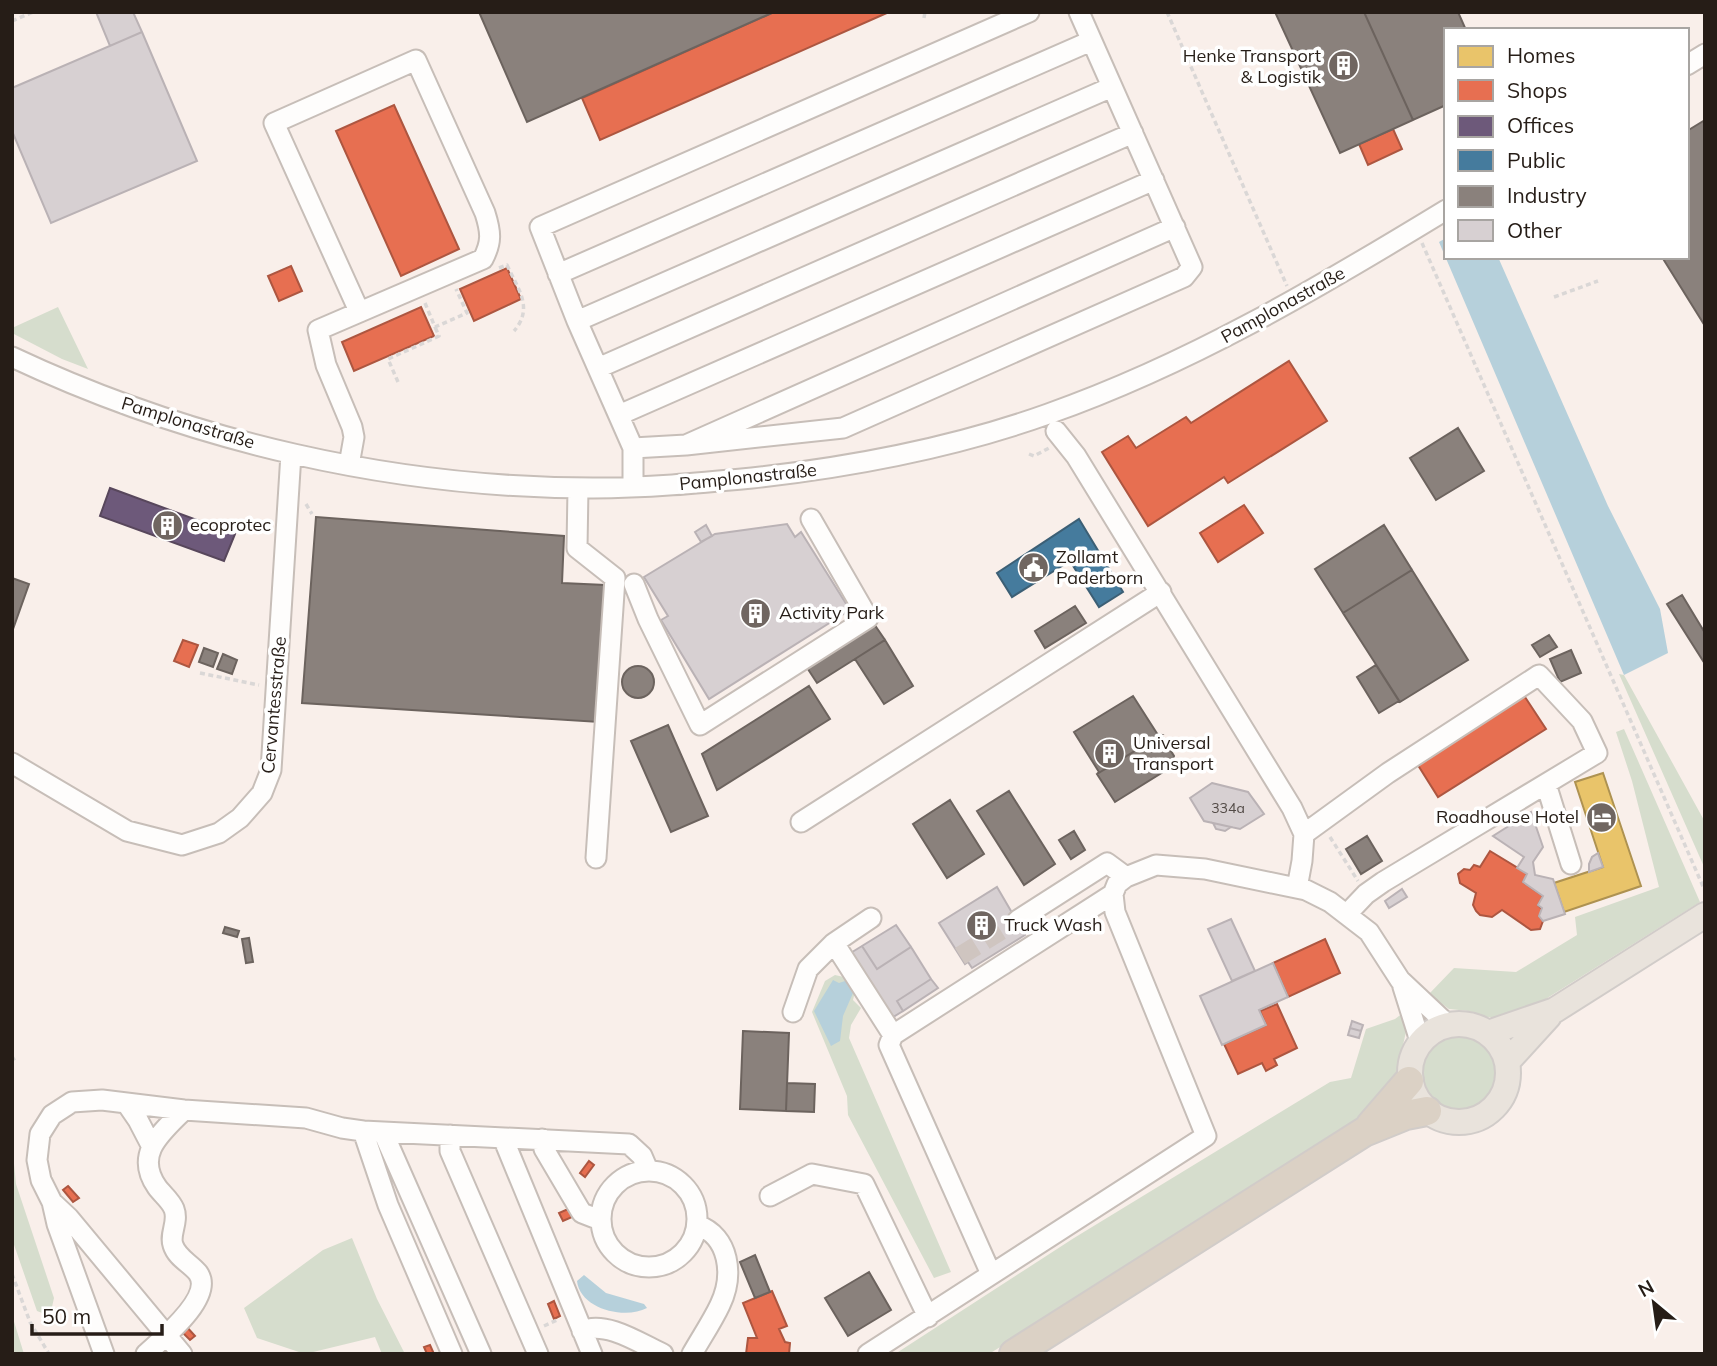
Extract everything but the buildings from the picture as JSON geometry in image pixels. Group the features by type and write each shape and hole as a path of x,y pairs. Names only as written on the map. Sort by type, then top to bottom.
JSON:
{"highway":[{"path":"1364,1132 1409,1081"},
{"path":"1014,1354 1364,1132 1406,1115 1427,1111"}],"main road":[{"path":"1488,1033 1555,1010 1705,915"},
{"path":"1507,1062 1555,1010"},
{"path":"1448,1025 1469,1025 1488,1033 1497,1041 1507,1062 1505,1092 1497,1105 1485,1115 1471,1121 1455,1123 1440,1119 1427,1111 1419,1103 1409,1081 1411,1060 1420,1041 1433,1031 1448,1025"}],"street":[{"path":"632,487 633,448 577,321 540,227 1029,12"},
{"path":"633,448 843,428 1184,277 1192,267 1079,12"},
{"path":"558,274 1091,41"},
{"path":"1689,64 1705,54"},
{"path":"349,465 354,437 352,427 326,365 317,330 482,259 490,246 491,231 485,213 416,60 274,123 359,311"},
{"path":"577,321 1112,87"},
{"path":"598,368 1133,133"},
{"path":"619,415 1154,180"},
{"name":"Pamplonastraße","path":"12,357 118,402 199,429 291,454 392,473 496,484 578,488 715,482 856,464 916,452 1030,420 1119,386 1238,332 1444,211"},
{"path":"686,445 1175,227"},
{"path":"1056,431 1076,456 1292,808 1304,834 1297,888"},
{"name":"Cervantesstraße","path":"12,763 127,831 182,845 219,834 240,818 262,793 271,770 291,454"},
{"path":"578,488 577,548 615,578 596,858"},
{"path":"634,584 648,619 700,725 868,618 811,519"},
{"path":"801,822 1161,592"},
{"path":"1304,834 1388,773 1539,675 1582,721 1597,753 1383,882 1366,894 1347,914"},
{"path":"1546,783 1572,864"},
{"path":"1018,920 1107,863 1126,877"},
{"path":"869,1354 1206,1136 1115,912 1113,894 1117,884 1126,877 1156,865 1205,869 1297,888 1330,902 1369,932 1400,980 1448,1025"},
{"path":"991,1274 889,1045 893,1035 1113,894"},
{"path":"793,1012 808,969 834,943 871,918"},
{"path":"834,943 893,1035"},
{"path":"1400,980 1420,1041"},
{"path":"104,1354 41,1180 37,1160 40,1134 52,1115 72,1102 102,1100 184,1110 306,1118 363,1131 629,1144 642,1156 648,1170"},
{"path":"127,1104 151,1146"},
{"path":"146,1354 200,1296 202,1285 199,1274 176,1253 171,1243 177,1221 174,1207 157,1187 150,1174 148,1162 151,1146 184,1110"},
{"path":"363,1131 388,1205 452,1354"},
{"path":"383,1132 481,1354"},
{"path":"450,1135 450,1151 538,1354"},
{"path":"503,1138 592,1354"},
{"path":"542,1139 544,1149 582,1213 600,1220"},
{"path":"648,1170 669,1175 686,1188 696,1207 697,1225 693,1239 680,1256 671,1262 650,1267 629,1263 612,1250 606,1241 600,1220 605,1199 618,1181 648,1170"},
{"path":"769,1196 812,1174 864,1184 928,1317"},
{"path":"51,1202 69,1218 182,1354"},
{"path":"692,1354 721,1302 727,1269 725,1250 718,1237 710,1229 697,1225"},
{"path":"582,1331 592,1327 604,1329 663,1354"}],"path":[{"path":"12,21 33,12"},
{"path":"1167,12 1287,286"},
{"path":"1414,229 1705,891"},
{"path":"497,269 507,265 525,304 522,322 514,331"},
{"path":"1554,297 1598,281"},
{"path":"435,327 467,313 456,287 466,283"},
{"path":"398,382 388,359 439,336 418,287"},
{"path":"1029,454 1034,457"},
{"path":"306,502 312,514"},
{"path":"200,673 241,681"},
{"path":"12,1274 30,1322 49,1354"},
{"path":"529,1333 575,1312"}],"green space":[{"path":"58,307 88,369 12,333 12,328"},
{"path":"1619,674 1624,675 1705,822 1705,869"},
{"path":"1624,729 1700,902 1533,1007 1507,1018 1486,1017 1469,1011 1449,1009 1429,994 1454,968 1516,972 1577,935 1575,917 1659,887 1632,781 1616,732"},
{"path":"835,975 848,978 856,987 853,1000 861,1008 851,1025 849,1038 951,1272 934,1278 848,1115 847,1096 812,1012 825,981"},
{"path":"1403,1013 1406,1032 1397,1071 1384,1098 1338,1133 989,1354 895,1354 1074,1238 1330,1082 1351,1078 1366,1029 1395,1019"},
{"path":"1467,1035 1480,1041 1491,1052 1497,1065 1495,1088 1480,1105 1467,1111 1451,1111 1438,1105 1423,1088 1421,1065 1427,1052 1444,1037"},
{"path":"12,1143 16,1184 54,1298 50,1316 37,1311 12,1239"},
{"path":"352,1238 377,1299 405,1354 382,1354 375,1337 305,1354 257,1338 244,1308 323,1250"},
{"path":"12,1315 24,1354 12,1354"}],"water":[{"path":"1444,239 1444,254 1439,242"},
{"path":"1446,259 1499,259 1608,506 1660,609 1668,653 1624,675"},
{"path":"833,980 839,983 845,981 853,993 843,1016 840,1041 831,1046 814,1011"},
{"path":"584,1275 606,1293 644,1304 647,1308 627,1313 605,1310 595,1305 580,1291 577,1281"}],"tunnel":[{"path":"960,956 1018,920"}],"place":[{"name":"Henke Transport & Logistik","path":"1344,66"},
{"name":"ecoprotec","path":"167,525"},
{"name":"Zollamt Paderborn","path":"1033,567"},
{"name":"Activity Park","path":"756,613"},
{"name":"Universal Transport","path":"1110,753"},
{"name":"Roadhouse Hotel","path":"1602,817"},
{"name":"Truck Wash","path":"981,925"}]}
